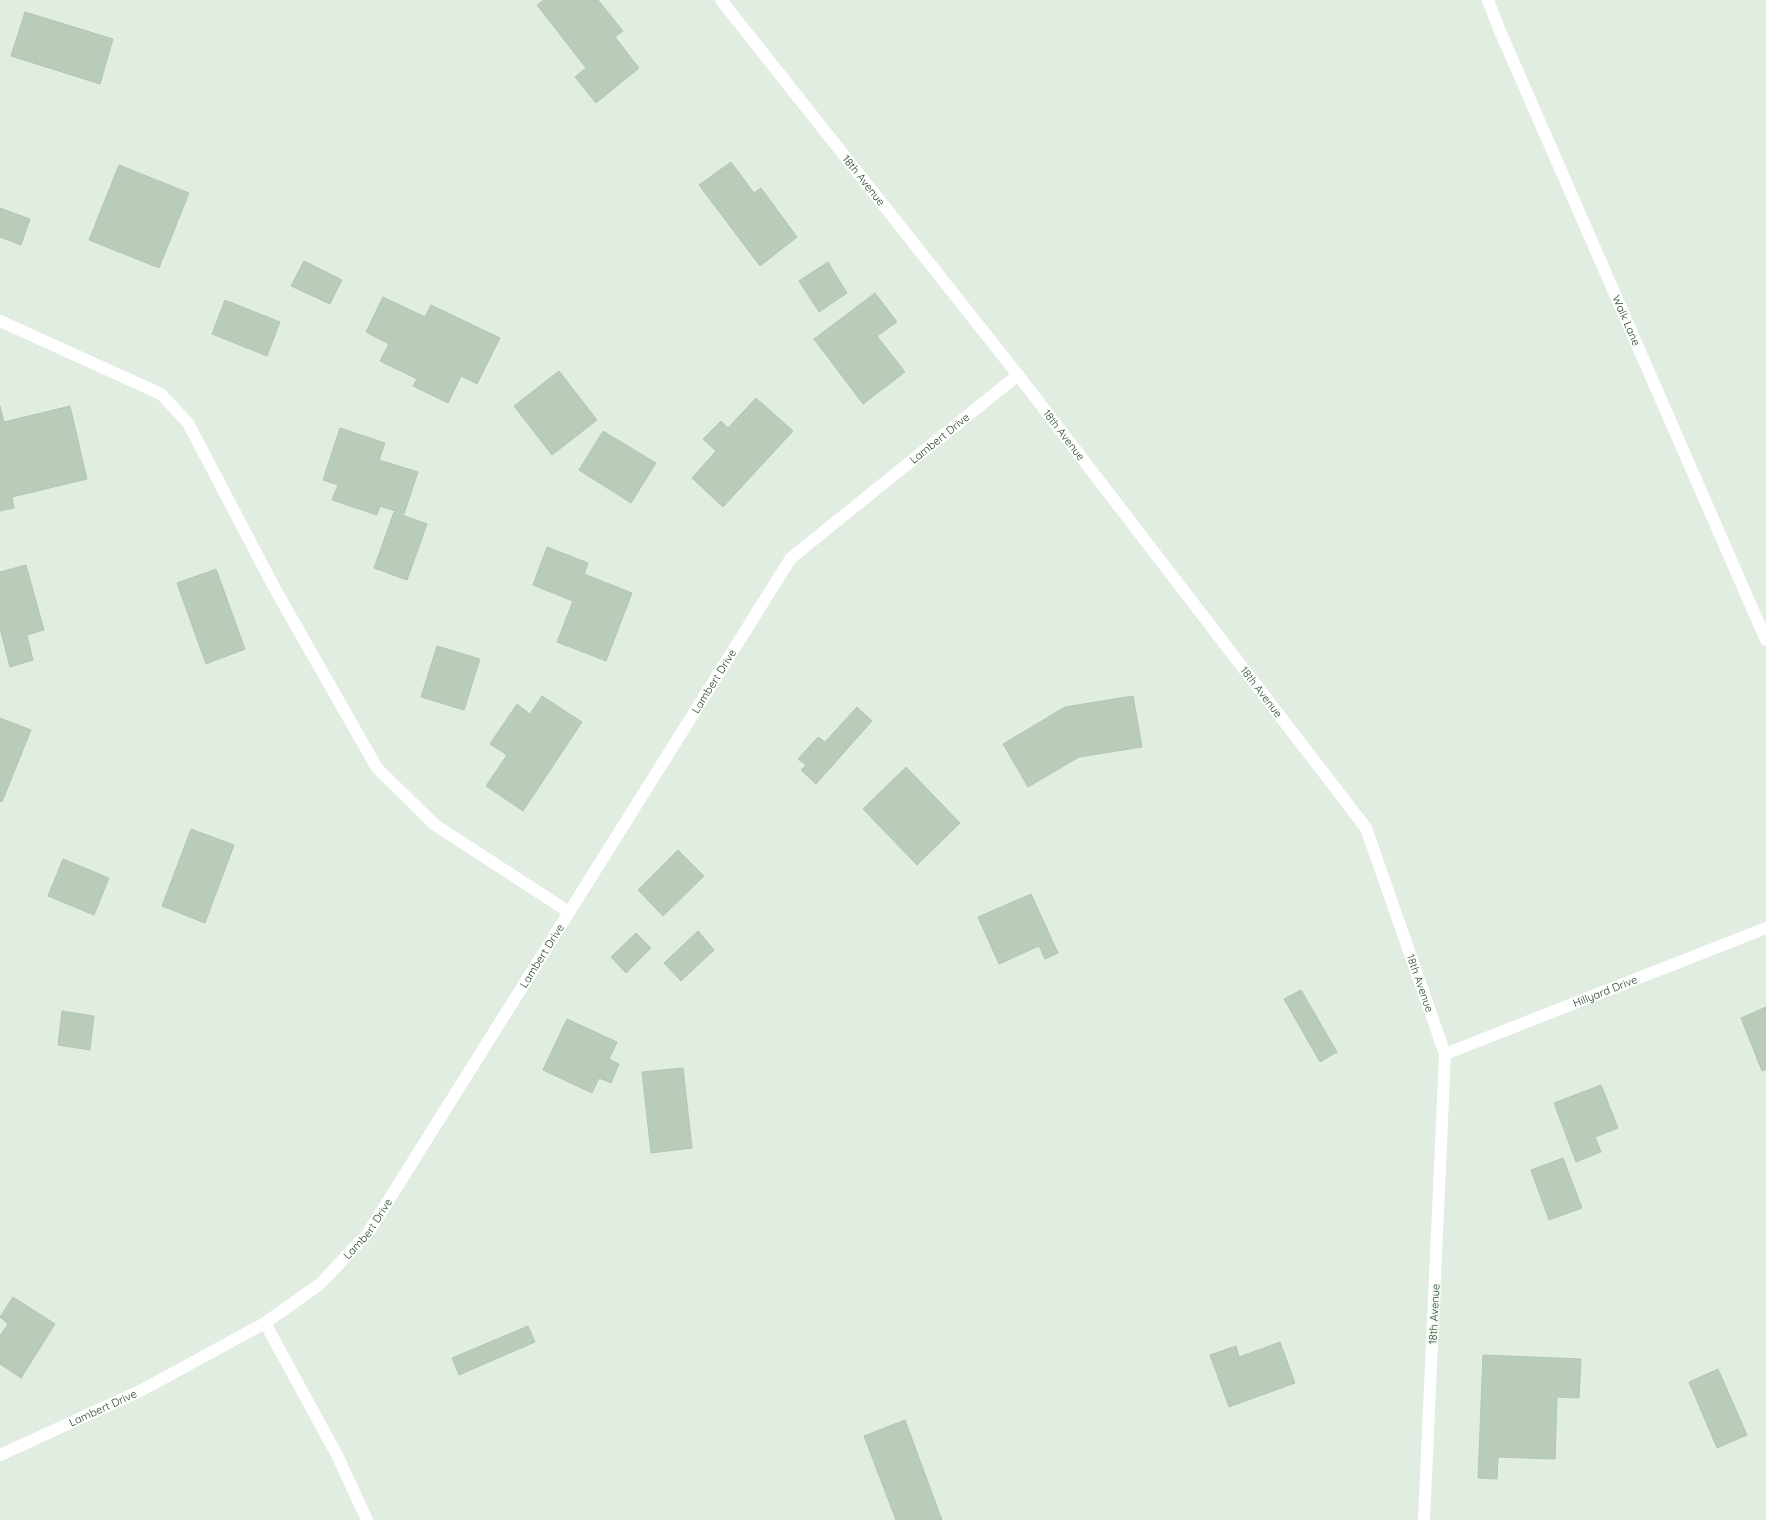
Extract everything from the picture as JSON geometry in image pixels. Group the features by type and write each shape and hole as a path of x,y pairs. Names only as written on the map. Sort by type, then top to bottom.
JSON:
{"street":[{"name":"18th Avenue","path":"721,0 1018,375 1366,828 1445,1054 1424,1520"},
{"name":"Walk Lane","path":"1488,0 1506,46 1766,640"},
{"path":"0,321 161,394 188,423 275,589 377,768 435,825 569,912"},
{"name":"Lambert Drive","path":"0,1455 142,1390 265,1323 320,1284 368,1233 791,558 1018,375"},
{"name":"Hillyard Drive","path":"1445,1054 1766,928"},
{"path":"265,1323 337,1455 367,1520"}],"building":[{"path":"544,0 598,0 623,31 615,37 639,68 596,103 575,77 586,68 537,5"},
{"path":"25,12 113,39 100,84 11,56"},
{"path":"731,162 754,193 761,188 797,237 760,266 699,185"},
{"path":"119,165 189,193 159,268 89,240"},
{"path":"0,208 30,219 21,245 0,237"},
{"path":"304,261 342,280 330,304 291,286"},
{"path":"828,262 847,293 819,312 799,281"},
{"path":"875,293 897,322 877,336 905,372 863,404 814,339"},
{"path":"383,297 425,317 431,305 500,338 477,384 461,376 448,403 413,386 417,379 380,361 389,344 366,332"},
{"path":"225,300 280,322 267,356 212,334"},
{"path":"559,371 597,420 552,455 514,406"},
{"path":"756,398 793,431 723,507 692,478 716,451 703,439 721,421 728,428"},
{"path":"0,406 4,422 70,406 87,479 12,497 14,508 0,511"},
{"path":"340,428 385,443 379,460 418,472 404,514 380,506 377,515 332,500 338,485 323,480"},
{"path":"603,431 656,463 631,503 579,470"},
{"path":"394,512 427,524 407,580 374,568"},
{"path":"547,547 588,563 584,574 632,593 606,661 557,642 573,601 533,585"},
{"path":"26,565 44,630 27,635 33,660 10,667 0,628 0,572"},
{"path":"216,569 245,649 206,664 177,583"},
{"path":"437,646 480,659 464,710 421,697"},
{"path":"542,696 582,722 523,811 486,786 507,755 490,744 517,704 530,714"},
{"path":"1133,696 1142,747 1079,757 1028,787 1003,744 1065,707"},
{"path":"857,707 872,721 816,784 801,770 806,765 798,759 818,737 825,742"},
{"path":"0,718 31,730 2,802 0,801"},
{"path":"906,767 960,823 917,865 863,809"},
{"path":"191,829 234,845 205,923 162,906"},
{"path":"678,850 704,876 663,916 638,890"},
{"path":"63,859 109,878 94,915 48,896"},
{"path":"1031,894 1058,953 1045,959 1039,946 999,964 978,917"},
{"path":"698,931 714,950 681,981 664,963"},
{"path":"636,933 651,948 626,973 611,957"},
{"path":"1301,990 1337,1052 1320,1062 1284,999"},
{"path":"1766,1007 1766,1069 1762,1071 1741,1018"},
{"path":"62,1011 94,1016 90,1050 58,1045"},
{"path":"567,1019 617,1042 609,1059 619,1064 611,1083 599,1078 592,1093 543,1070"},
{"path":"683,1068 692,1148 651,1153 642,1072"},
{"path":"1601,1085 1618,1128 1595,1137 1601,1152 1576,1162 1554,1103"},
{"path":"1563,1158 1582,1208 1549,1220 1531,1170"},
{"path":"13,1297 55,1324 21,1378 0,1364 0,1336 8,1324 0,1317"},
{"path":"528,1326 535,1342 459,1375 452,1358"},
{"path":"1280,1342 1295,1383 1229,1407 1210,1355 1236,1346 1239,1357"},
{"path":"1483,1355 1581,1359 1579,1398 1557,1397 1555,1459 1498,1457 1497,1479 1478,1478"},
{"path":"1718,1369 1747,1435 1717,1448 1689,1382"},
{"path":"905,1420 942,1520 896,1520 864,1436"}]}
